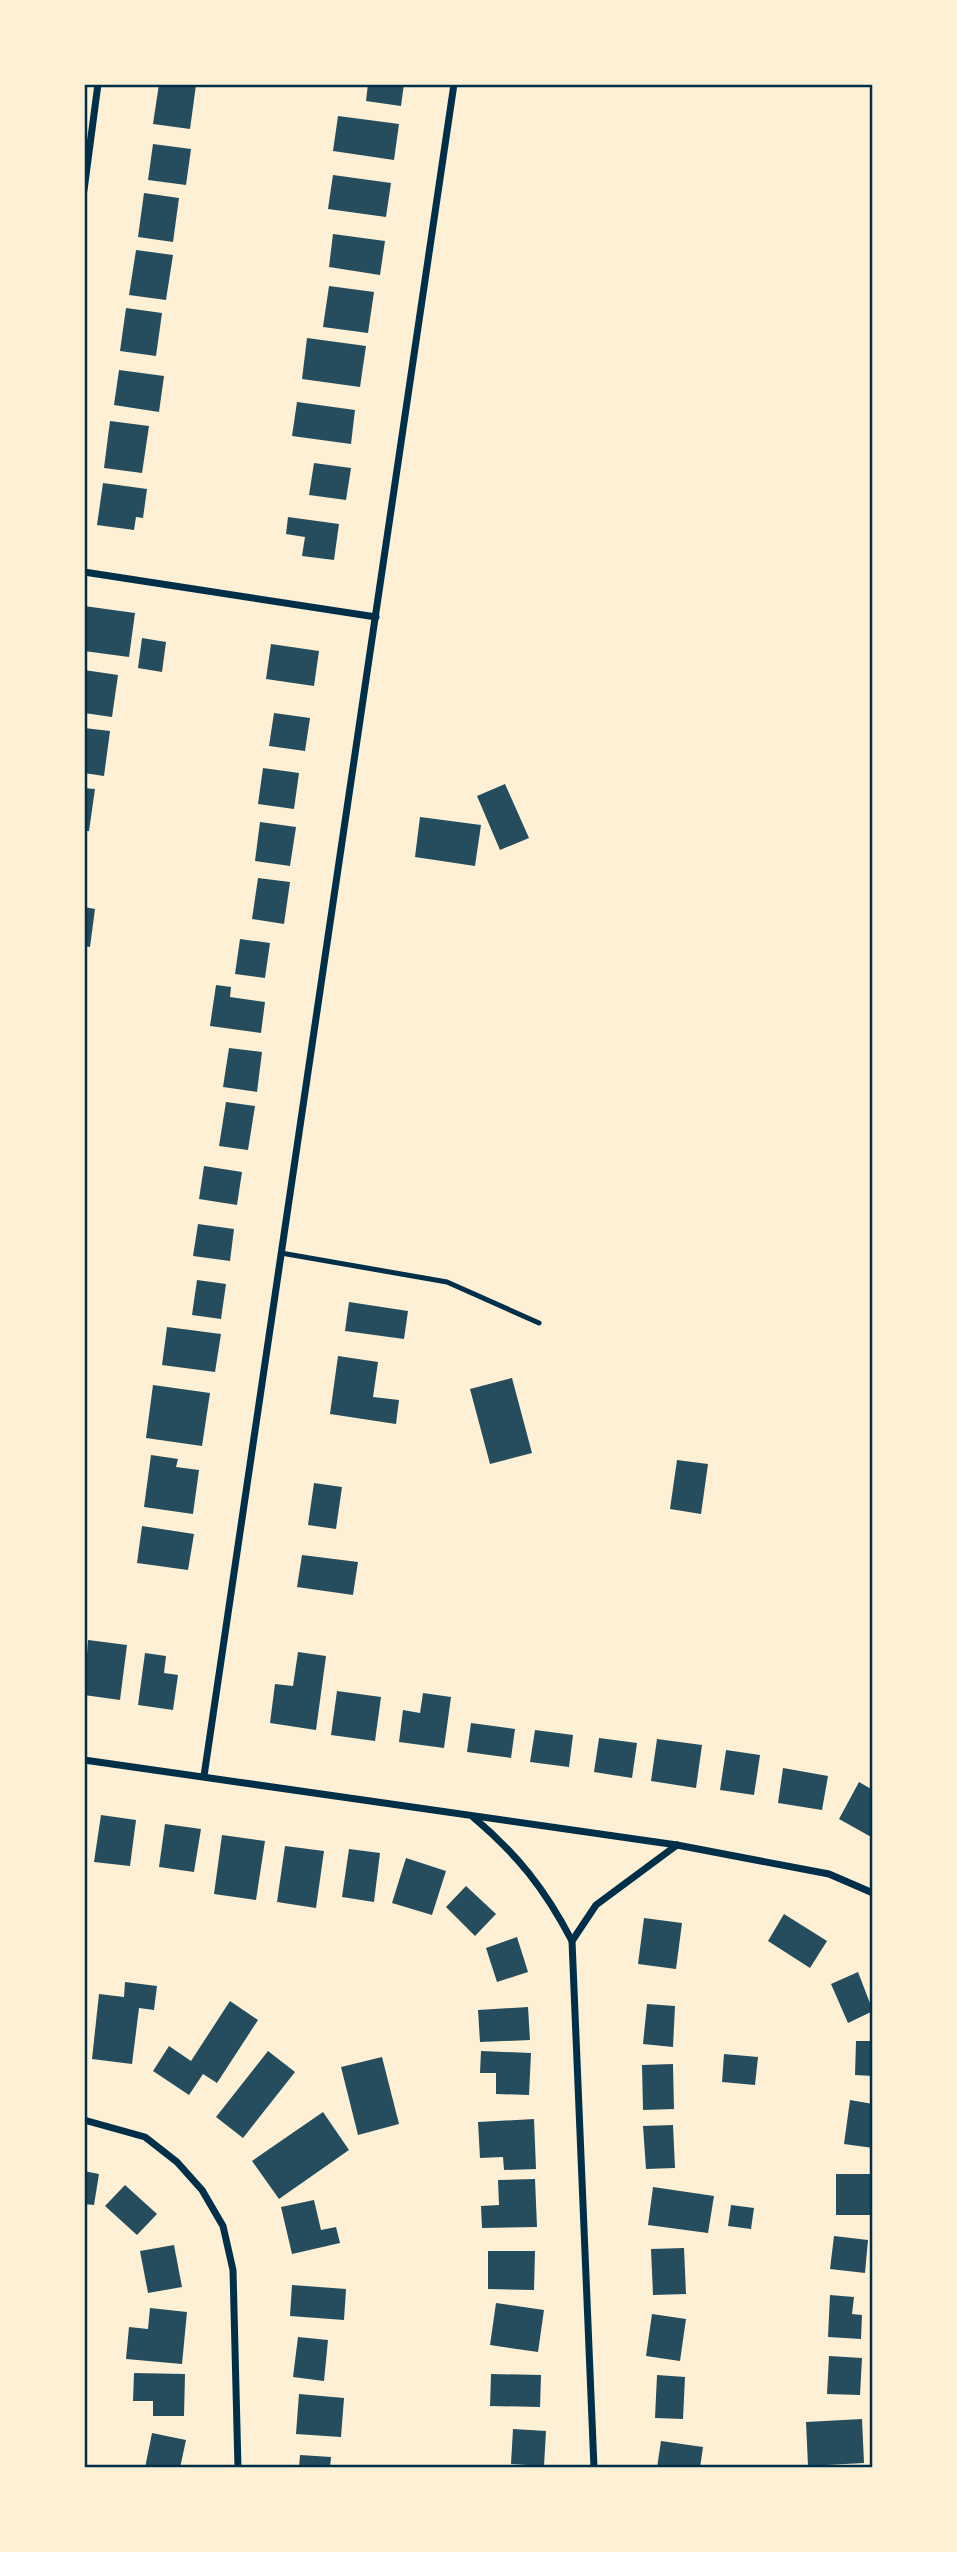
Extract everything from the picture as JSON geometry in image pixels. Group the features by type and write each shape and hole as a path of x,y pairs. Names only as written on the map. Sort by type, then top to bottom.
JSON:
{"street":[{"path":"84,190 99,84"},
{"path":"204,1776 454,84"},
{"path":"84,572 376,617"},
{"path":"84,1760 677,1845 829,1874 873,1893"},
{"path":"473,1816 512,1850 542,1889 572,1941 594,2468"},
{"path":"572,1941 596,1905 677,1845"},
{"path":"84,2120 145,2137 177,2162 202,2190 223,2226 233,2270 238,2468"}],"lane":[{"path":"281,1253 447,1282 539,1323"}],"building":[{"path":"159,84 196,85 190,129 153,124"},
{"path":"368,84 404,84 401,106 366,101"},
{"path":"338,116 399,124 394,160 333,151"},
{"path":"153,144 191,149 186,185 148,180"},
{"path":"333,175 391,183 386,217 328,209"},
{"path":"144,193 179,198 173,242 138,237"},
{"path":"333,234 385,241 380,275 329,267"},
{"path":"136,250 173,255 166,300 129,295"},
{"path":"329,286 374,292 368,333 323,327"},
{"path":"126,308 162,313 156,356 120,351"},
{"path":"307,338 366,346 360,387 302,379"},
{"path":"119,370 164,376 159,412 114,405"},
{"path":"297,402 355,410 351,444 292,436"},
{"path":"110,421 149,426 142,473 104,468"},
{"path":"314,463 351,468 346,500 309,495"},
{"path":"103,483 147,489 143,518 136,517 134,530 97,525"},
{"path":"288,517 339,524 334,560 302,556 305,537 286,534"},
{"path":"84,606 135,613 129,657 84,651"},
{"path":"142,638 166,642 162,672 138,668"},
{"path":"271,644 319,651 314,686 266,679"},
{"path":"84,670 118,675 112,717 84,713"},
{"path":"274,713 310,718 305,751 269,746"},
{"path":"84,728 110,731 104,776 84,773"},
{"path":"263,768 299,773 294,809 258,804"},
{"path":"505,784 529,838 500,850 477,796"},
{"path":"84,788 95,789 89,831 84,831"},
{"path":"420,817 481,825 475,866 415,857"},
{"path":"260,822 296,827 290,866 255,861"},
{"path":"258,878 290,882 284,924 252,919"},
{"path":"84,907 95,909 90,947 84,946"},
{"path":"240,939 270,943 265,978 235,974"},
{"path":"216,985 231,987 230,997 265,1002 261,1033 210,1026"},
{"path":"229,1048 262,1052 257,1092 223,1087"},
{"path":"226,1102 255,1106 248,1150 219,1146"},
{"path":"204,1166 242,1172 237,1205 199,1199"},
{"path":"198,1224 234,1229 230,1261 193,1256"},
{"path":"197,1280 226,1284 221,1319 192,1315"},
{"path":"349,1302 408,1311 404,1339 345,1331"},
{"path":"167,1327 221,1334 215,1372 162,1365"},
{"path":"338,1356 378,1362 373,1397 399,1400 396,1424 330,1414"},
{"path":"512,1378 532,1453 490,1464 470,1389"},
{"path":"153,1385 210,1393 202,1446 146,1438"},
{"path":"151,1455 178,1459 176,1467 199,1470 193,1514 144,1507"},
{"path":"677,1460 708,1464 701,1514 670,1509"},
{"path":"314,1483 342,1487 336,1529 308,1525"},
{"path":"142,1526 194,1534 188,1570 137,1563"},
{"path":"302,1555 358,1562 353,1595 297,1587"},
{"path":"88,1640 127,1645 120,1700 84,1695"},
{"path":"298,1652 326,1656 316,1730 270,1723 275,1684 293,1686"},
{"path":"145,1653 166,1656 164,1673 178,1675 173,1710 138,1705"},
{"path":"337,1691 381,1697 375,1741 331,1735"},
{"path":"423,1693 451,1697 444,1748 399,1742 403,1710 420,1713"},
{"path":"471,1723 515,1729 511,1758 467,1752"},
{"path":"535,1730 573,1735 569,1767 530,1762"},
{"path":"599,1738 637,1743 632,1778 594,1772"},
{"path":"657,1739 702,1745 696,1788 651,1781"},
{"path":"726,1750 760,1755 754,1795 720,1790"},
{"path":"783,1768 828,1776 822,1810 778,1803"},
{"path":"859,1782 873,1790 873,1838 839,1819"},
{"path":"101,1815 136,1820 130,1866 94,1862"},
{"path":"165,1824 201,1829 194,1872 159,1867"},
{"path":"222,1835 265,1841 256,1900 214,1894"},
{"path":"285,1846 324,1851 316,1908 277,1902"},
{"path":"349,1849 380,1853 374,1902 342,1897"},
{"path":"406,1858 446,1871 432,1915 392,1903"},
{"path":"466,1886 496,1914 475,1936 446,1907"},
{"path":"784,1914 827,1941 810,1968 768,1941"},
{"path":"644,1918 682,1923 676,1969 638,1964"},
{"path":"517,1937 528,1972 497,1982 486,1948"},
{"path":"858,1972 873,2011 848,2023 831,1984"},
{"path":"125,1982 157,1986 154,2010 139,2008 132,2064 92,2059 99,1994 124,1997"},
{"path":"230,2001 258,2020 217,2083 203,2074 189,2095 153,2071 169,2046 191,2061"},
{"path":"647,2004 675,2006 673,2047 643,2044"},
{"path":"528,2007 530,2040 480,2042 478,2010"},
{"path":"856,2041 873,2041 873,2076 855,2075"},
{"path":"268,2051 295,2072 243,2138 216,2117"},
{"path":"481,2051 531,2053 529,2095 496,2094 496,2073 480,2073"},
{"path":"724,2054 758,2057 755,2085 722,2082"},
{"path":"382,2057 399,2124 358,2135 341,2067"},
{"path":"673,2064 674,2109 643,2110 642,2065"},
{"path":"850,2100 873,2104 873,2148 844,2144"},
{"path":"323,2112 349,2150 279,2199 252,2161"},
{"path":"534,2119 536,2169 504,2170 503,2157 480,2158 478,2122"},
{"path":"673,2125 675,2168 646,2169 643,2126"},
{"path":"84,2171 99,2174 94,2205 84,2204"},
{"path":"836,2174 873,2174 873,2215 836,2215"},
{"path":"535,2179 537,2227 482,2228 481,2206 499,2205 498,2180"},
{"path":"125,2185 157,2214 137,2235 105,2206"},
{"path":"653,2187 714,2196 708,2233 648,2225"},
{"path":"314,2200 321,2230 336,2227 340,2243 292,2254 281,2207"},
{"path":"731,2205 754,2208 751,2229 728,2226"},
{"path":"834,2236 868,2240 865,2273 830,2269"},
{"path":"174,2245 182,2287 148,2293 140,2251"},
{"path":"684,2248 686,2294 653,2295 651,2249"},
{"path":"488,2251 535,2251 534,2290 488,2289"},
{"path":"292,2285 346,2289 344,2320 290,2316"},
{"path":"830,2295 854,2297 852,2314 862,2315 861,2339 828,2337"},
{"path":"496,2303 544,2310 538,2352 490,2345"},
{"path":"150,2308 187,2312 182,2364 126,2359 129,2327 148,2329"},
{"path":"652,2314 686,2319 680,2361 646,2356"},
{"path":"298,2337 328,2340 324,2381 293,2377"},
{"path":"829,2356 862,2358 860,2395 827,2394"},
{"path":"134,2373 185,2374 184,2416 153,2416 153,2401 133,2401"},
{"path":"491,2374 541,2375 540,2407 490,2406"},
{"path":"657,2375 685,2377 683,2419 655,2418"},
{"path":"299,2394 344,2398 341,2437 296,2434"},
{"path":"862,2419 864,2463 808,2466 806,2422"},
{"path":"513,2429 546,2431 544,2466 511,2464"},
{"path":"152,2433 186,2440 180,2468 145,2468"},
{"path":"661,2441 703,2447 700,2468 657,2468"},
{"path":"300,2455 331,2457 330,2468 299,2468"}]}
